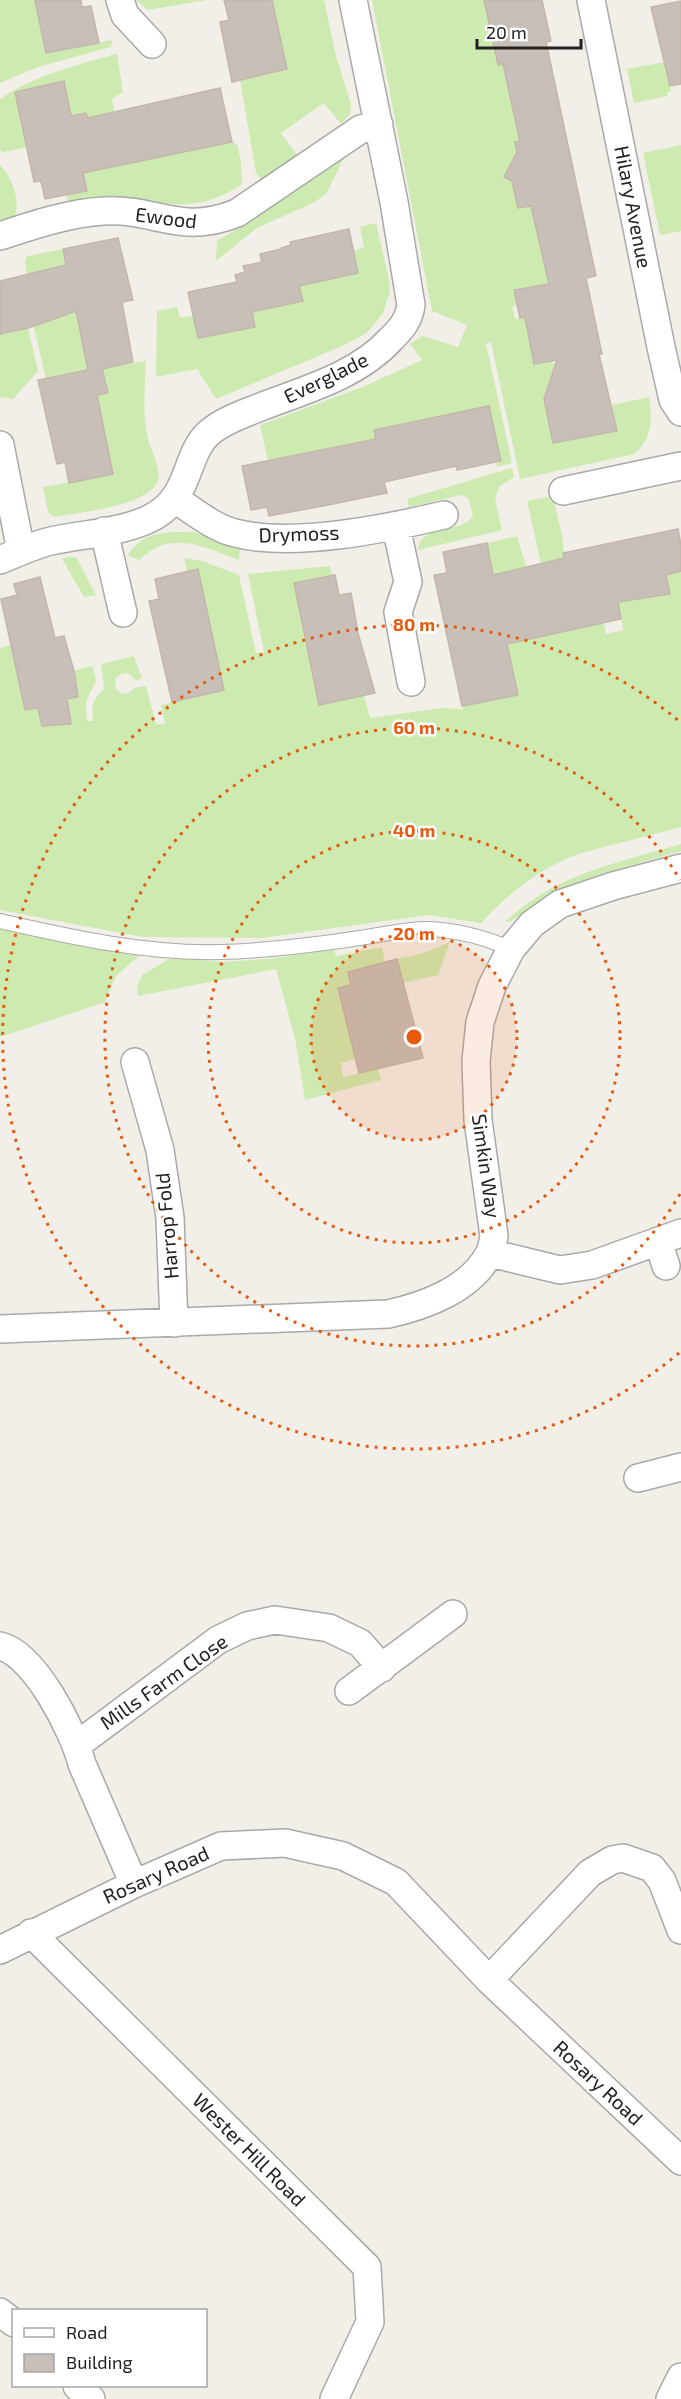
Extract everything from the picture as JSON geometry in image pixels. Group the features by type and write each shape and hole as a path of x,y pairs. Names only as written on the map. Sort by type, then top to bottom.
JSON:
{"street":[{"path":"120,0 125,15 152,44"},
{"name":"Everglade","path":"0,445 10,556 49,542 149,519 162,512 175,499 202,440 210,432 249,411 321,384 363,363 383,348 404,326 410,315 411,305 379,125 353,0"},
{"name":"Hilary Avenue","path":"591,0 673,400 681,412"},
{"name":"Ewood","path":"0,236 46,221 105,211 136,214 177,223 220,220 237,213 361,129 379,125"},
{"path":"563,491 681,466"},
{"name":"Drymoss","path":"175,499 214,525 234,533 257,537 316,537 396,526 444,515"},
{"path":"396,526 408,582 398,612 411,682"},
{"path":"104,531 123,613"},
{"name":"Simkin Way","path":"490,1253 494,1236 493,1218 478,1120 476,1061 480,1022 492,986 511,949 532,924 560,904 613,886 681,868"},
{"name":"Harrop Fold","path":"135,1062 144,1132 170,1218 174,1323"},
{"path":"0,1329 388,1314 414,1308 447,1293 473,1274 490,1253 560,1270 592,1264 669,1237 666,1266"},
{"path":"638,1478 681,1467"},
{"path":"349,1691 453,1614"},
{"name":"Mills Farm Close","path":"77,1744 218,1640 248,1626 274,1620 329,1628 360,1643 382,1668"},
{"path":"0,1646 23,1660 39,1677 77,1744 82,1764 134,1884"},
{"name":"Rosary Road","path":"0,1950 134,1884 221,1846 285,1843 343,1856 396,1882 489,1980 681,2162"},
{"path":"489,1980 590,1873 612,1860 623,1858 652,1868 662,1881 681,1930"},
{"name":"Wester Hill Road","path":"31,1933 367,2267 370,2322 334,2399"},
{"path":"0,2312 12,2321"},
{"path":"670,2399 681,2377"},
{"path":"79,2387 91,2399"}],"lane":[{"path":"0,921 57,934 173,950 217,952 296,948 427,929 482,937 511,949"}],"green space":[{"path":"0,0 35,0 47,53 112,40 111,47 38,67 0,83"},
{"path":"136,0 207,0 148,10"},
{"path":"272,0 324,0 336,56 351,104 350,114 341,124 324,103 281,133 297,155 263,181 256,173 240,80 287,69"},
{"path":"372,0 484,0 503,51 495,52 498,65 527,60 524,140 515,142 519,163 510,165 507,171 509,179 516,183 513,184 518,208 534,205 536,231 549,284 514,290 517,305 512,307 515,319 545,313 549,337 530,342 534,364 561,362 544,399 546,413 552,417 548,421 552,437 558,442 617,430 612,405 649,397 650,428 644,442 634,454 520,479 491,342 486,344 512,463 497,467 496,463 501,461 489,406 375,430 376,439 268,461 260,425 365,386 422,360 410,344 422,336 458,347 467,325 432,311"},
{"path":"117,54 123,92 112,99 117,128 237,144 241,161 242,184 211,200 196,203 166,204 117,196 116,200 68,207 67,195 87,190 76,138 90,131 87,113 71,116 63,81 15,92 16,100 23,99 27,119 20,121 22,129 29,128 33,146 4,152 0,150 0,99 42,77"},
{"path":"681,59 667,74 671,91 667,92 668,96 634,103 627,69"},
{"path":"681,145 681,231 660,235 643,153"},
{"path":"345,156 326,194 313,203 257,228 216,261 217,241 244,225 338,158"},
{"path":"0,165 15,191 17,206 13,220 0,225"},
{"path":"376,223 390,291 383,313 365,334 342,346 216,399 197,369 156,377 157,311 177,307 180,318 193,316 198,338 255,327 252,312 303,301 299,286 357,273 353,251 364,248 360,227"},
{"path":"63,249 86,360 114,366 146,361 145,419 148,439 159,473 157,483 139,498 110,507 54,517 48,512 43,487 112,474 97,395 108,393 105,379 93,381 46,379 24,285 29,284 25,262 27,256"},
{"path":"28,328 38,371 13,399 0,397 0,334"},
{"path":"512,468 514,477 500,486 495,498 502,530 418,550 421,541 427,535 460,525 473,515 468,498 462,495 409,507 407,499"},
{"path":"553,496 563,540 564,558 541,564 527,501"},
{"path":"175,532 193,532 238,546 240,548 239,560 200,546 175,543 163,545 139,560 128,555 143,539"},
{"path":"517,536 543,624 593,588 584,548 589,547 606,634 623,630 617,596 670,593 666,575 681,571 681,827 591,850 551,866 525,883 481,923 429,915 261,938 142,937 0,910 0,648 11,645 25,710 38,708 43,726 71,723 67,699 78,696 76,687 64,673 93,666 96,681 86,707 87,721 93,721 93,704 104,689 101,664 134,656 142,679 136,680 128,673 121,674 115,679 116,689 127,694 135,688 146,686 156,724 165,724 161,705 224,690 198,570 187,572 184,558 202,561 239,575 256,653 264,652 248,574 330,566 332,576 294,584 319,705 364,695 370,718 441,708 463,709 462,706 518,695 487,543"},
{"path":"76,557 96,595 84,597 62,559"},
{"path":"681,844 681,851 600,874 563,888 511,921 505,922 524,906 566,881 610,864"},
{"path":"0,927 139,956 116,976 105,1002 0,1037"},
{"path":"450,942 438,975 403,983 397,959 424,953"},
{"path":"382,947 385,962 348,972 351,985 339,988 338,992 369,1055 341,1063 343,1077 378,1069 381,1080 305,1100 295,1039 276,969 138,996 137,986 142,975 171,958 224,962 277,958 334,949 336,956"}],"building":[{"path":"35,0 81,0 82,7 91,6 99,43 46,53"},
{"path":"224,0 272,0 287,69 232,82 220,22 229,20"},
{"path":"484,0 542,0 551,41 546,42 596,276 586,278 602,354 599,354 617,431 553,443 544,399 557,360 534,364 525,317 520,318 514,290 549,284 531,206 518,208 512,181 504,177 517,152 515,142 520,141 503,64 498,65"},
{"path":"681,1 681,84 670,86 651,7"},
{"path":"64,81 71,116 86,113 88,118 220,88 232,142 83,173 87,191 45,199 41,181 34,182 15,92"},
{"path":"349,229 358,273 299,286 303,301 252,312 255,327 198,338 188,292 237,282 235,275 245,272 243,266 262,262 260,254 291,245 290,242"},
{"path":"118,238 133,300 122,302 133,362 102,369 108,393 97,395 113,474 69,483 65,462 57,464 38,380 88,370 76,311 28,328 0,334 0,281 66,265 63,249"},
{"path":"489,406 501,461 457,470 456,466 384,482 387,493 328,505 269,516 267,507 251,510 242,466 376,439 374,430"},
{"path":"678,529 681,545 681,571 666,575 670,594 618,602 621,619 507,644 518,695 462,706 434,575 447,573 443,552 487,543 493,575 564,558 563,553"},
{"path":"198,569 224,690 172,702 149,601 159,599 155,579"},
{"path":"335,575 339,595 351,593 358,633 375,693 319,705 294,583"},
{"path":"40,577 55,638 64,636 74,671 78,697 67,699 71,724 42,726 38,708 25,710 1,599 17,595 14,584"},
{"path":"397,959 423,1058 359,1073 338,988 351,985 348,972"}]}
